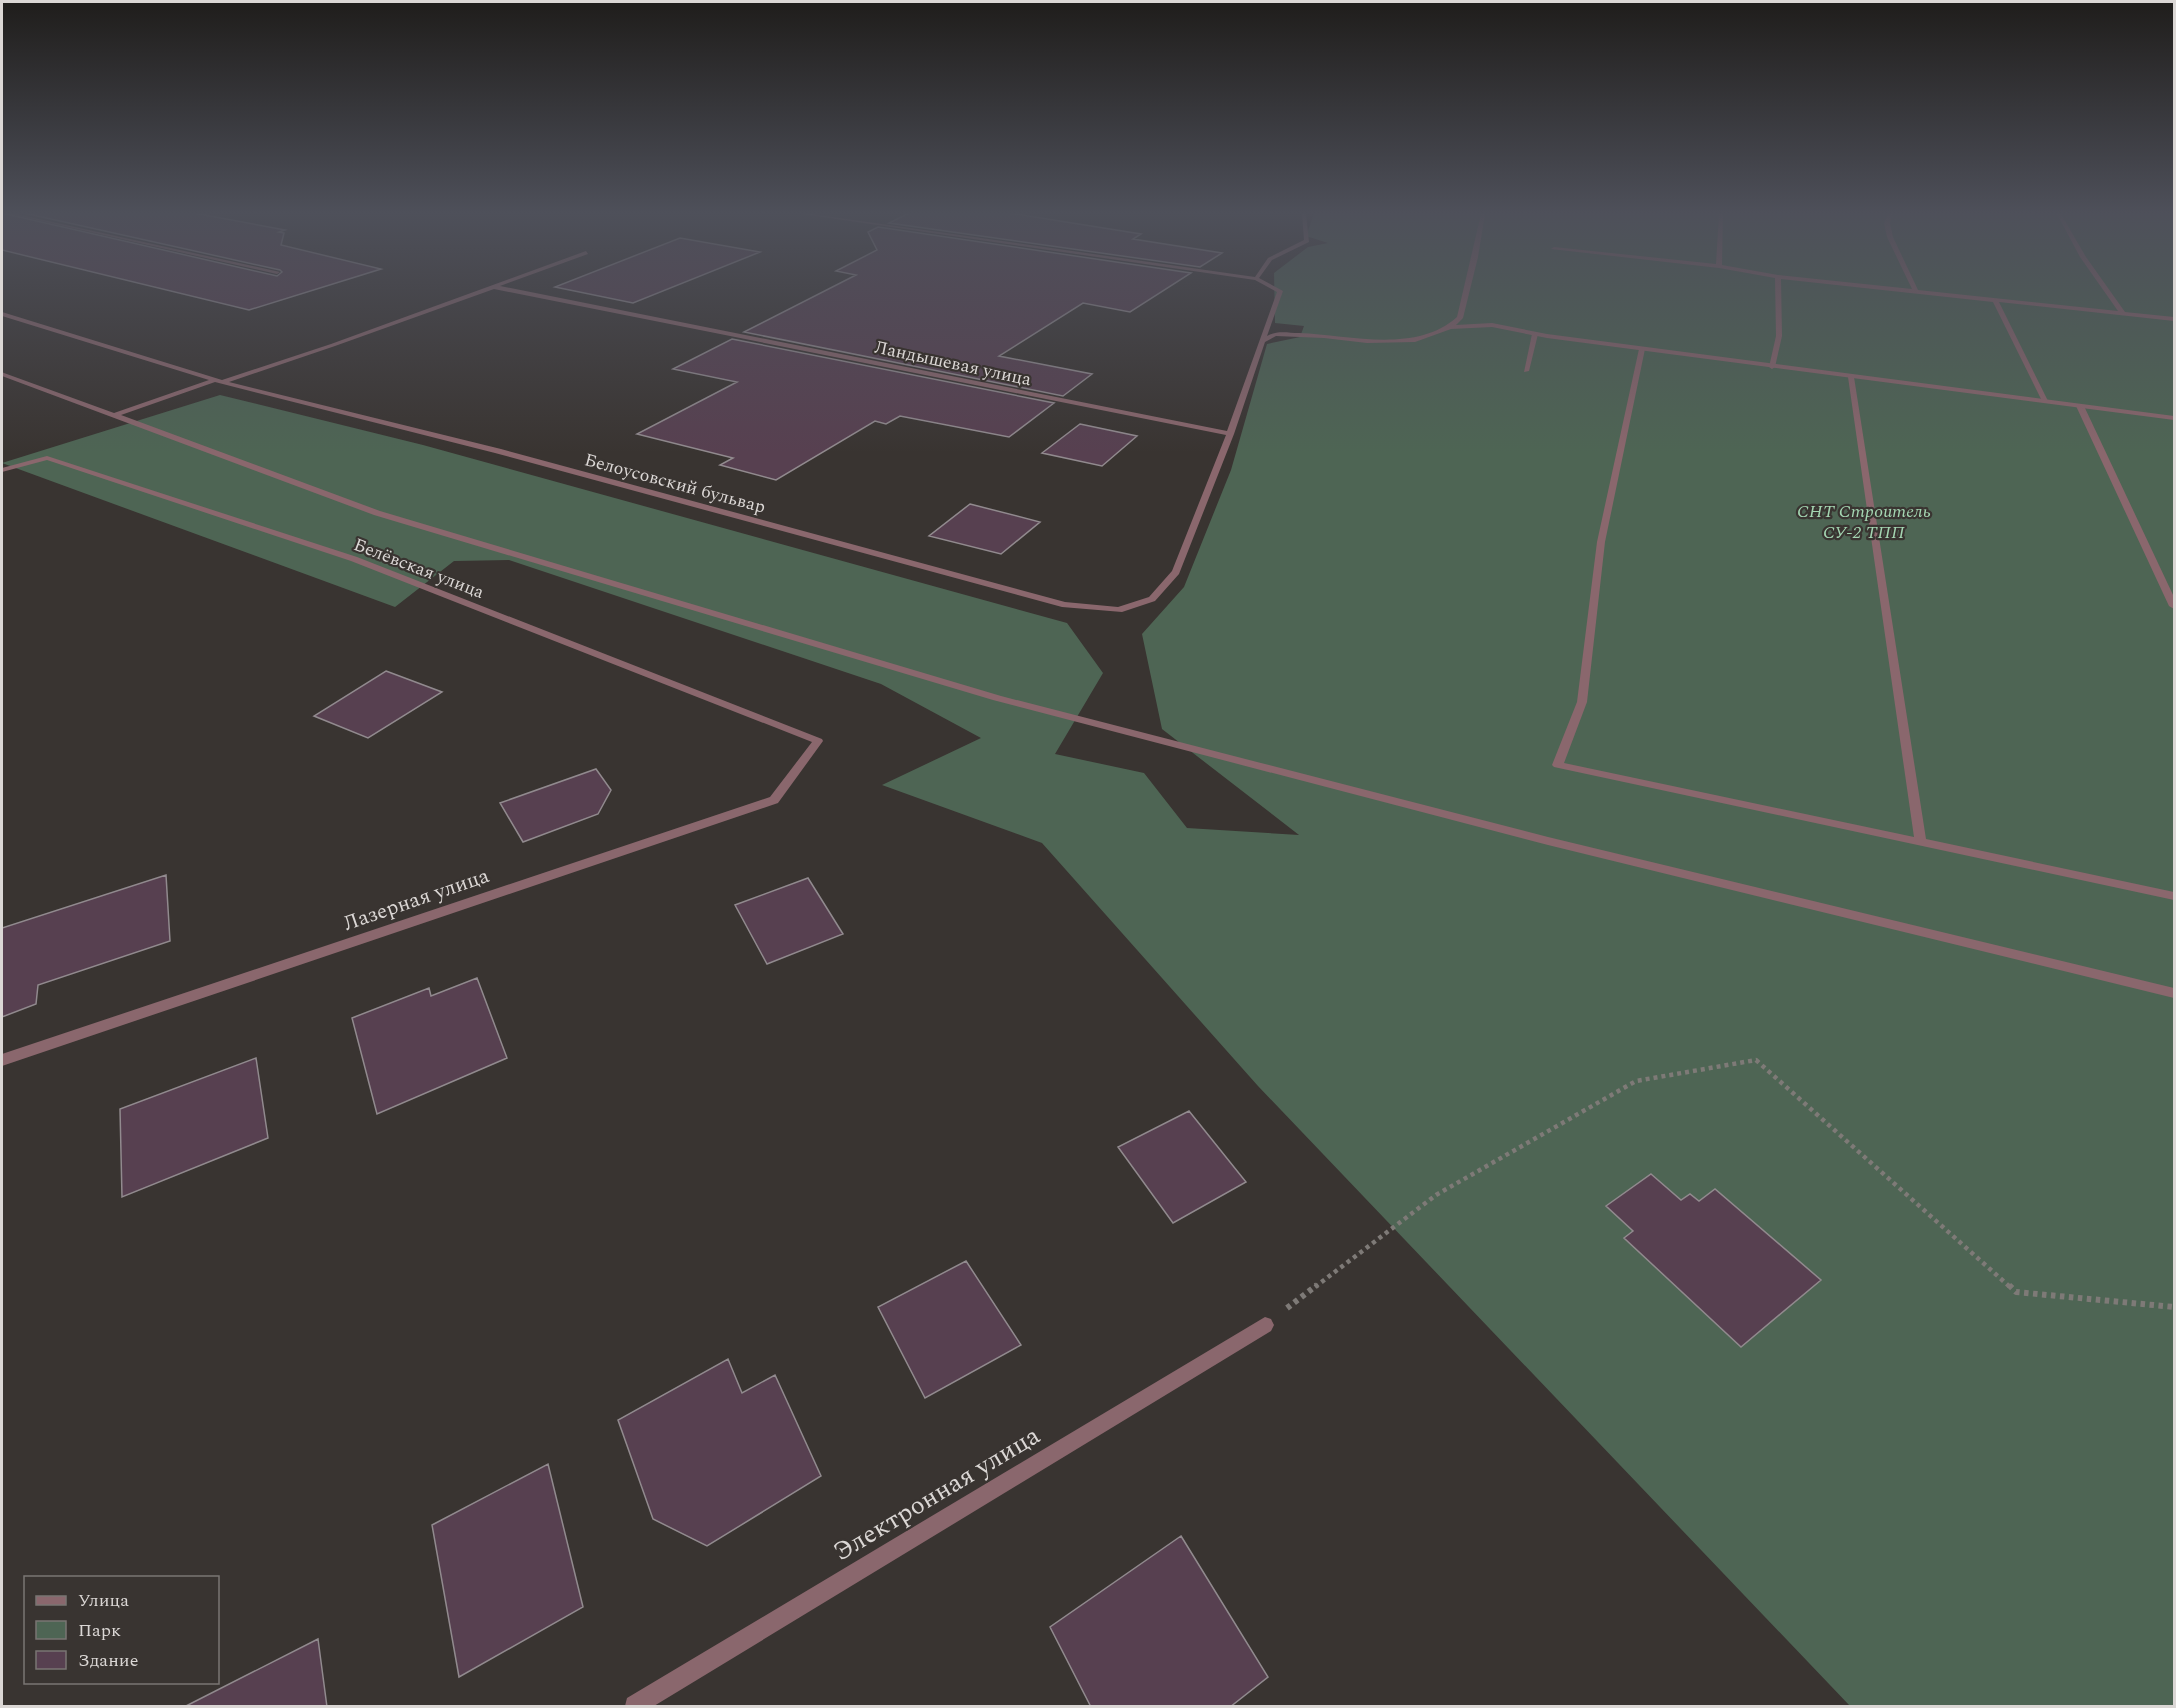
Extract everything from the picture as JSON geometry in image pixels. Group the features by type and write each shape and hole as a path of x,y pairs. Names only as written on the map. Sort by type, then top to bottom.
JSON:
{"street":[{"path":"115,415 474,294"},
{"name":"Ландышевая улица","path":"528,294 1230,434"},
{"path":"1230,434 1279,294"},
{"path":"1450,327 1460,318 1466,294"},
{"path":"1772,367 1779,336 1778,294"},
{"path":"1933,294 2175,319"},
{"path":"2109,294 2123,314"},
{"path":"1995,300 2045,401"},
{"name":"Белоусовский бульвар","path":"2,314 219,381 498,451 1065,605 1119,610 1152,599 1176,572 1230,434"},
{"path":"1263,342 1275,334 1367,341 1414,340 1450,327 1492,325 1535,334 1772,367 2175,418"},
{"path":"1526,371 1535,334"},
{"path":"1642,349 1601,542 1582,702 1558,765 2175,896"},
{"path":"2,374 376,513 997,698 1548,841 2175,993"},
{"path":"1851,376 1921,843"},
{"path":"2080,406 2175,606"},
{"name":"Белёвская улица","path":"2,471 46,458 354,559 819,741"},
{"name":"Лазерная улица","path":"2,1060 774,800 819,741"},
{"name":"Электронная улица","path":"635,1707 1265,1325"}],"path":[{"path":"1265,1325 1436,1195 1636,1081 1756,1060 2016,1292 2175,1307"}],"green space":[{"name":"СНТ Строитель СУ-2 ТПП","path":"1274,294 2174,294 2174,1706 1850,1706 1258,1086 1042,843 882,785 981,738 881,684 509,560 454,561 395,607 2,463 220,395 423,445 1067,623 1103,673 1055,754 1144,773 1187,828 1299,835 1162,729 1142,634 1184,587 1231,470 1267,344 1300,337 1304,326 1275,323"}],"building":[{"path":"182,294 301,294 249,310"},
{"path":"588,294 656,294 633,303"},
{"path":"819,294 1159,294 1130,312 1083,303 999,356 1092,374 1063,396 744,332"},
{"path":"732,339 1054,403 1009,437 900,416 886,424 875,421 776,480 720,465 733,458 637,434 737,382 673,369"},
{"path":"1080,424 1137,436 1102,466 1042,453"},
{"path":"970,504 1040,522 1001,554 929,536"},
{"path":"386,671 442,692 368,738 314,716"},
{"path":"596,769 611,790 598,814 523,842 500,803"},
{"path":"166,875 170,941 38,985 36,1004 2,1017 2,928"},
{"path":"808,878 843,934 767,964 735,905"},
{"path":"477,978 507,1058 377,1114 352,1018 429,988 431,996"},
{"path":"256,1058 268,1138 122,1197 120,1109"},
{"path":"1189,1111 1246,1182 1173,1223 1118,1147"},
{"path":"1651,1174 1681,1200 1690,1194 1699,1201 1715,1189 1821,1280 1741,1347 1624,1238 1633,1231 1606,1206"},
{"path":"966,1261 1021,1345 925,1398 878,1307"},
{"path":"728,1359 742,1393 775,1375 821,1476 707,1546 653,1519 618,1420"},
{"path":"548,1464 583,1607 459,1677 432,1525"},
{"path":"1181,1536 1268,1677 1230,1707 1091,1707 1050,1627"},
{"path":"318,1639 327,1707 184,1707"}]}
